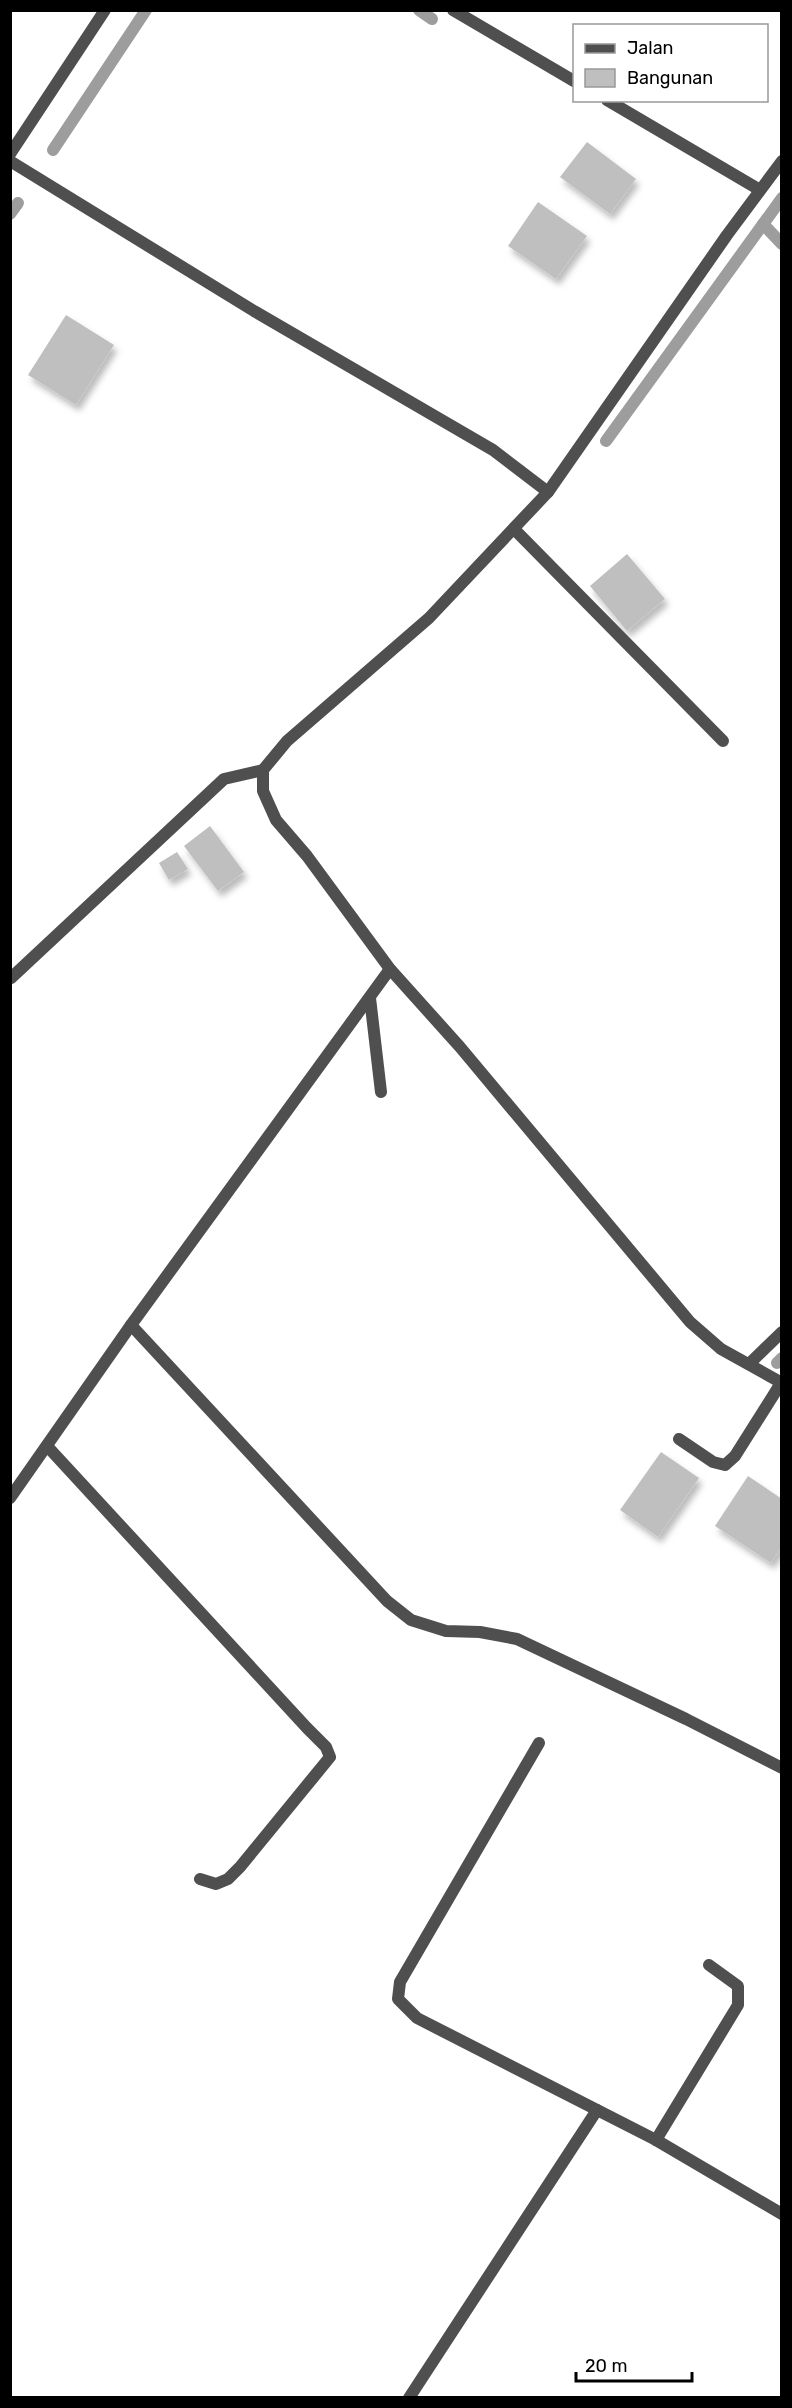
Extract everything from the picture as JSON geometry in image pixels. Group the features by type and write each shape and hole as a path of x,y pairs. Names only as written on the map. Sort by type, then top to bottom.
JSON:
{"street":[{"path":"10,154 105,10"},
{"path":"453,10 573,80"},
{"path":"610,102 760,190"},
{"path":"10,160 254,311 493,450 548,492"},
{"path":"11,978 224,779 262,770 287,741 429,618 514,529 548,492 782,161"},
{"path":"514,529 723,741"},
{"path":"262,770 263,791 276,820 307,856 390,969 460,1047 690,1322 721,1350 781,1383 735,1456 725,1465 713,1462 679,1439"},
{"path":"10,1498 131,1325 390,969"},
{"path":"370,998 381,1092"},
{"path":"131,1325 387,1601 411,1620 446,1631 480,1632 517,1639 686,1719 782,1768"},
{"path":"749,1364 782,1332"},
{"path":"47,1446 327,1747 330,1757 240,1867 228,1879 216,1884 200,1879"},
{"path":"538,1743 400,1982 398,2000 417,2018 656,2140 782,2214"},
{"path":"656,2140 738,2005 738,1986 709,1965"},
{"path":"409,2397 597,2110"}],"building":[{"path":"587,142 636,179 610,214 560,177"},
{"path":"538,202 587,236 556,279 508,246"},
{"path":"66,315 114,345 76,405 28,375"},
{"path":"627,554 665,599 627,631 590,586"},
{"path":"210,826 244,872 218,891 184,846"},
{"path":"177,852 188,869 169,880 159,863"},
{"path":"661,1452 699,1478 658,1537 620,1510"},
{"path":"748,1476 782,1499 782,1546 771,1563 715,1526"}],"waterway":[{"path":"53,150 146,10"},
{"path":"419,10 432,19"},
{"path":"606,441 782,198"},
{"path":"10,214 18,203"},
{"path":"763,224 782,244"},
{"path":"777,1363 782,1358"}]}
